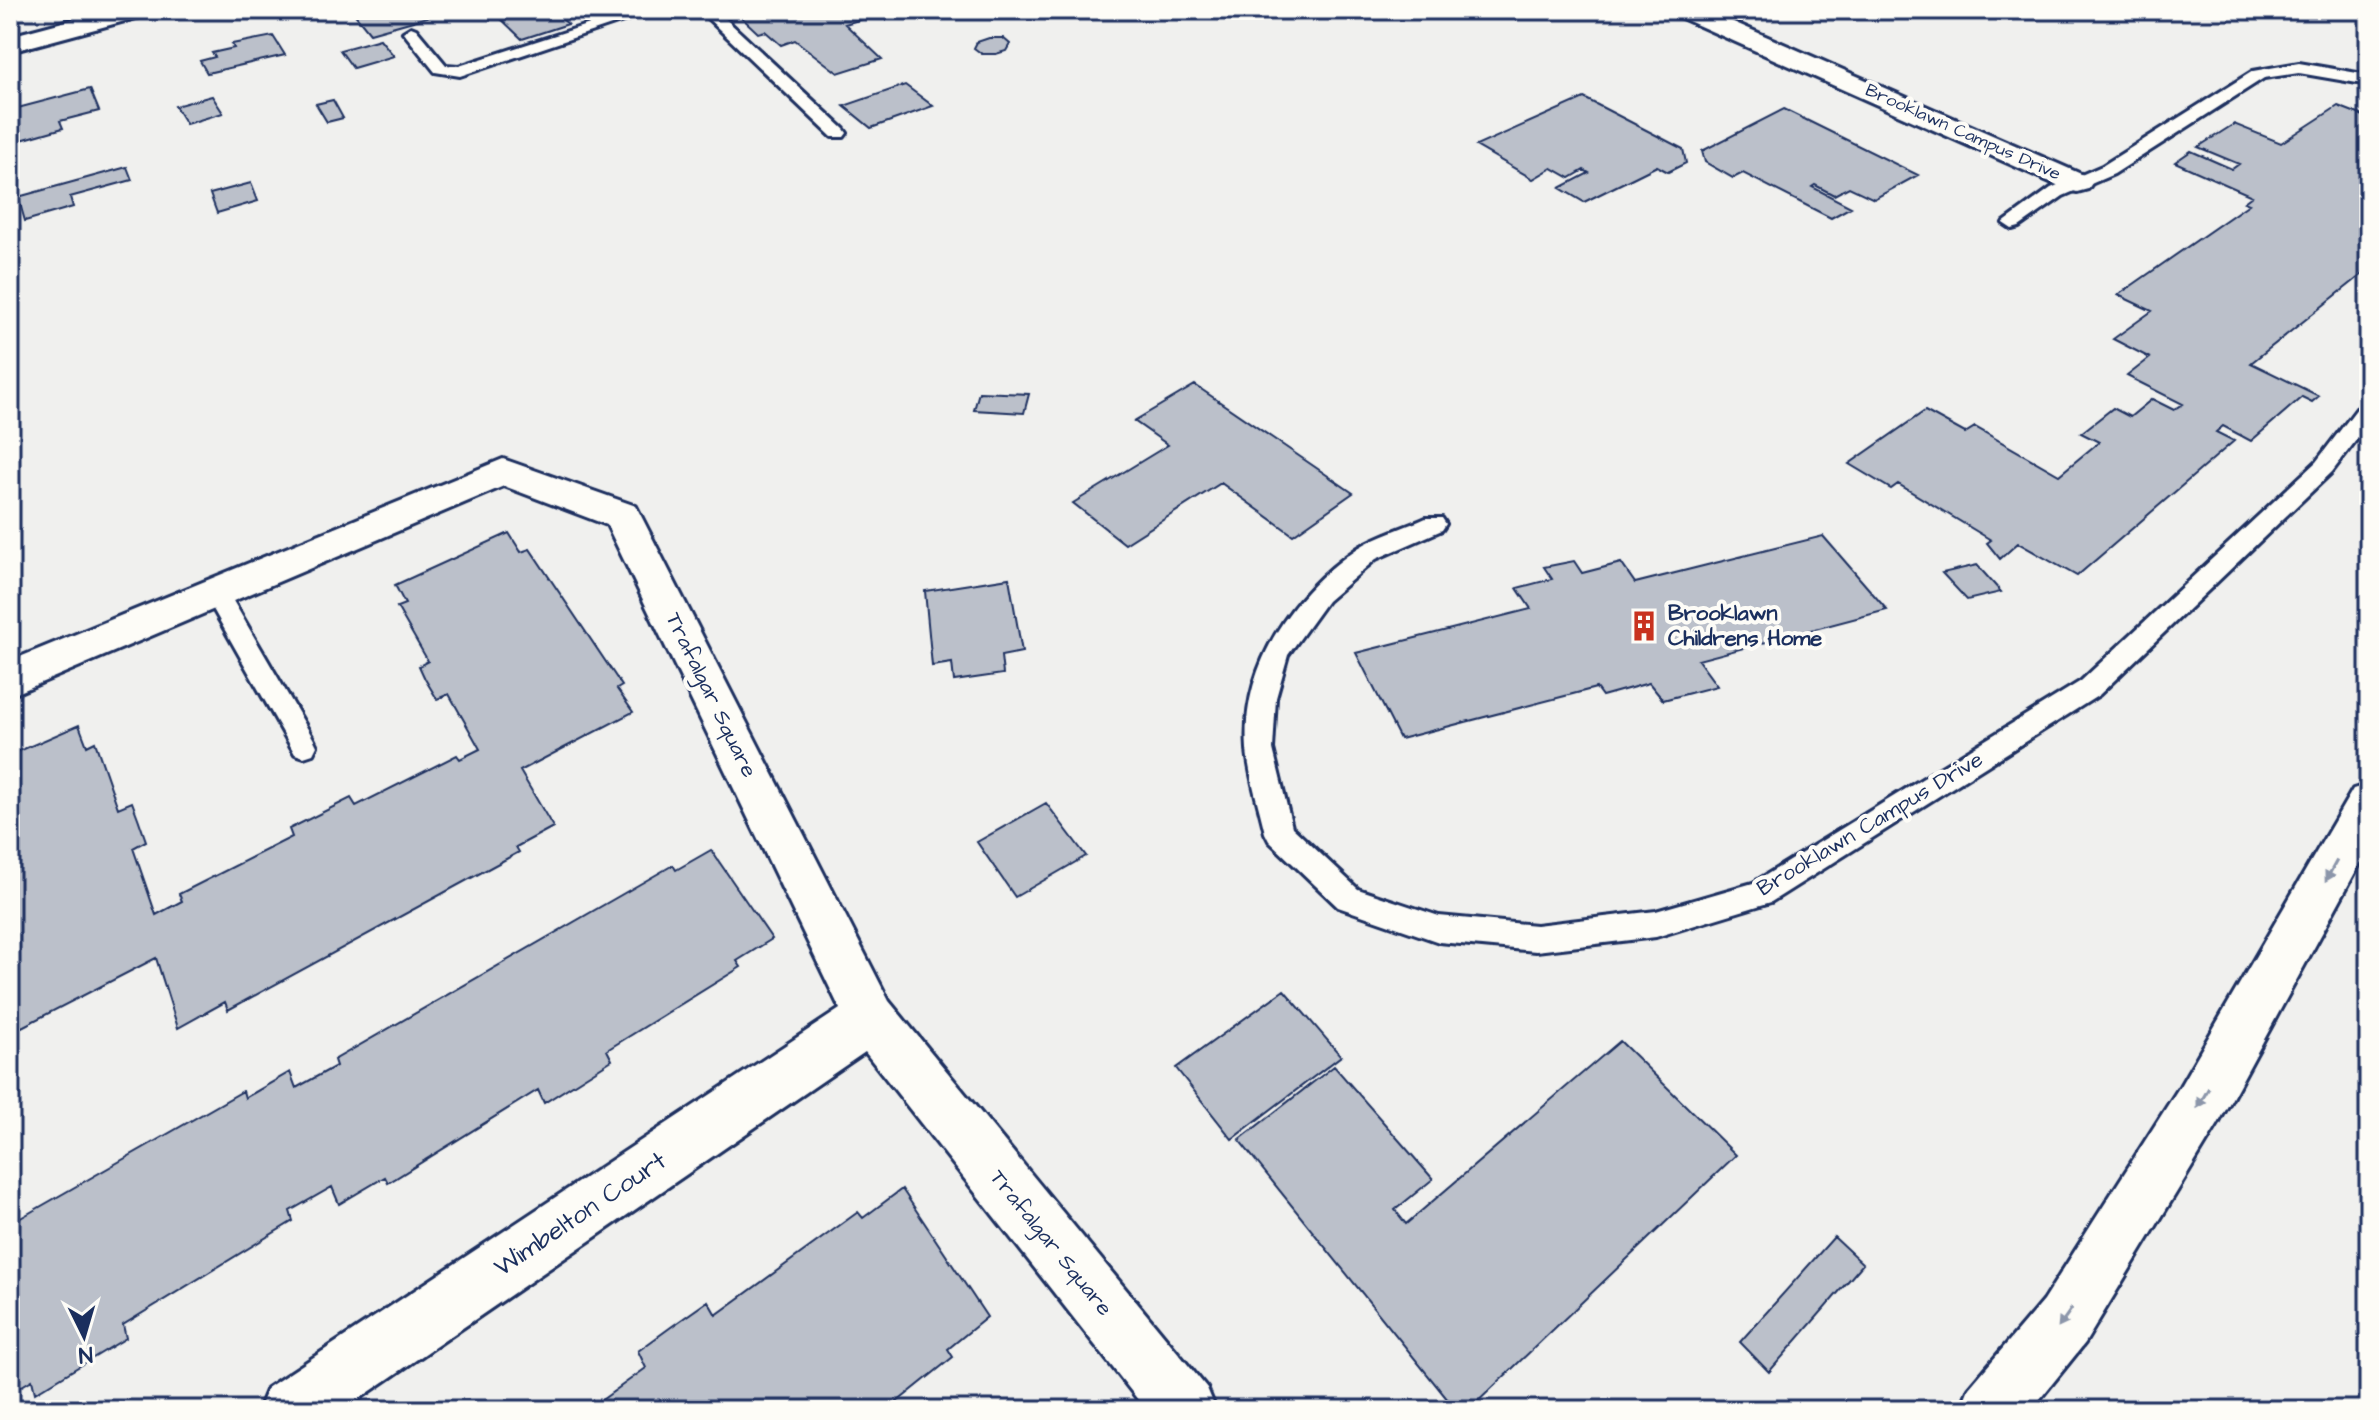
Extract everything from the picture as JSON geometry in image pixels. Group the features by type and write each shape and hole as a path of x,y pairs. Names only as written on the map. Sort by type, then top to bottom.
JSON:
{"main road":[{"path":"10,44 138,10"},
{"name":"Brooklawn Campus Drive","path":"1684,10 2077,183"},
{"name":"Trafalgar Square","path":"10,679 503,472 622,516 871,1018 1185,1410"},
{"path":"1991,1410 2064,1322 2199,1105 2369,803"},
{"name":"Wimbelton Court","path":"289,1410 871,1018"}],"lane":[{"path":"411,32 441,69 460,71 648,10"},
{"path":"707,10 838,133"},
{"name":"Brooklawn Campus Drive","path":"2077,183 2108,170 2259,74 2299,68 2369,80"},
{"path":"2012,223 2057,192 2077,183"},
{"name":"Brooklawn Campus Drive","path":"1434,524 1368,553 1318,595 1276,652 1263,698 1260,749 1279,833 1348,898 1439,929 1536,938 1656,924 1761,893 2090,688 2324,467 2369,408"},
{"path":"216,593 304,746"}],"building":[{"path":"522,10 551,10 568,24 522,39 499,17"},
{"path":"733,10 893,10 845,24 882,59 838,73 795,40 781,45 765,31 758,33 740,16 744,15"},
{"path":"449,11 370,33 353,12"},
{"path":"273,36 285,55 207,73 200,61 215,57 212,53 234,48 232,44"},
{"path":"1003,38 1010,44 1006,51 996,54 982,54 974,48 977,42"},
{"path":"380,39 394,56 353,68 340,50"},
{"path":"905,85 933,106 871,128 844,106"},
{"path":"90,89 99,111 60,121 63,128 14,142 10,135 10,110"},
{"path":"212,96 223,113 186,124 175,106"},
{"path":"1584,98 1683,149 1686,163 1668,172 1657,166 1584,202 1560,188 1589,173 1584,170 1570,178 1552,168 1533,179 1476,146"},
{"path":"333,100 343,118 327,122 316,104"},
{"path":"2338,106 2369,118 2369,269 2251,363 2319,396 2312,402 2302,397 2251,441 2223,426 2216,432 2234,441 2077,576 2018,543 2000,559 1987,543 1991,540 1898,484 1891,489 1849,464 1925,411 1965,433 1975,427 2059,475 2099,442 2081,433 2113,408 2130,417 2152,399 2174,410 2183,404 2127,376 2150,358 2113,339 2152,311 2118,295 2249,204 2244,202 2252,196 2175,162 2191,151 2232,169 2239,164 2198,147 2234,124 2281,143"},
{"path":"1784,109 1918,175 1874,199 1849,187 1834,195 1815,185 1812,187 1851,207 1831,218 1743,173 1733,178 1705,162 1702,151"},
{"path":"127,167 132,180 70,197 73,207 25,221 18,197"},
{"path":"251,183 258,201 217,213 210,194"},
{"path":"1195,385 1353,493 1293,535 1221,483 1125,544 1073,503 1168,445 1134,421"},
{"path":"979,392 1029,394 1024,413 974,410"},
{"path":"509,533 521,552 530,549 622,686 617,689 633,712 520,771 553,827 516,847 519,852 228,1010 225,1002 178,1028 156,958 10,1033 10,755 79,725 87,746 95,742 118,808 132,802 138,818 146,841 133,848 156,915 182,901 179,894 292,837 289,829 351,798 356,806 457,755 460,759 480,749 449,694 437,699 425,679 419,666 428,661 397,607 405,604 395,585"},
{"name":"Brooklawn Childrens Home","path":"1823,536 1887,610 1698,660 1717,686 1663,700 1649,683 1602,696 1596,688 1400,739 1356,653 1531,609 1517,588 1552,579 1544,567 1574,561 1582,573 1621,563 1635,583"},
{"path":"1977,565 2001,592 1967,600 1942,573"},
{"path":"1009,578 1022,652 1001,656 1003,674 954,681 952,663 932,666 925,591"},
{"path":"1046,803 1086,856 1015,897 977,842"},
{"path":"711,850 772,939 737,961 741,967 607,1050 612,1060 544,1103 538,1090 388,1183 385,1177 339,1204 332,1187 290,1211 293,1221 123,1325 126,1338 35,1393 32,1380 10,1393 10,1224 243,1091 245,1098 290,1072 296,1088 336,1066 334,1060 673,865 676,870"},
{"path":"1284,990 1341,1056 1232,1139 1176,1068"},
{"path":"1620,1041 1736,1155 1469,1410 1456,1410 1239,1140 1334,1066 1433,1179 1395,1210 1406,1224"},
{"path":"902,1189 987,1317 948,1349 953,1357 887,1410 588,1410 646,1368 638,1351 671,1327 708,1301 716,1315 858,1212 863,1218"},
{"path":"1834,1237 1863,1264 1769,1372 1740,1342"}],"place":[{"name":"Brooklawn Childrens Home","path":"1644,626"}]}
